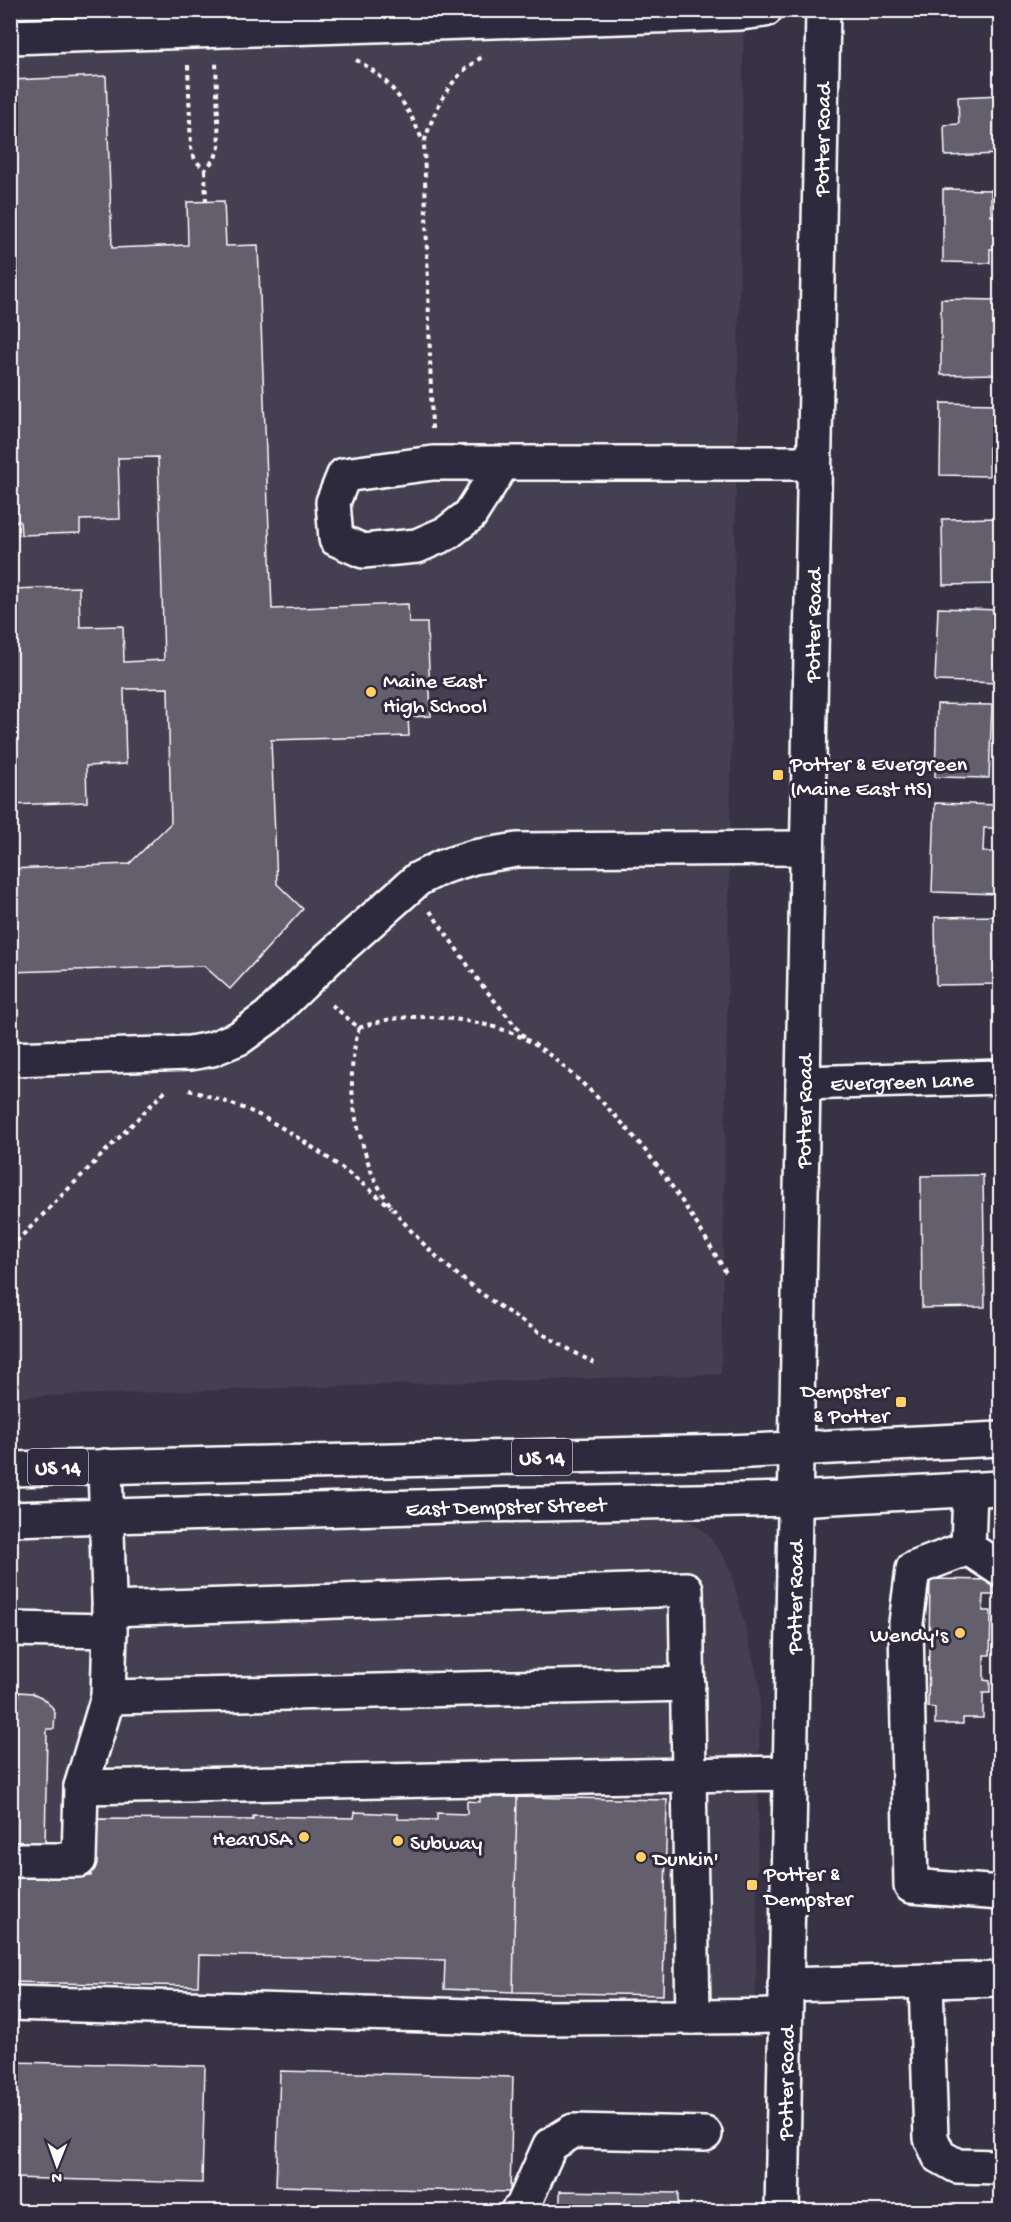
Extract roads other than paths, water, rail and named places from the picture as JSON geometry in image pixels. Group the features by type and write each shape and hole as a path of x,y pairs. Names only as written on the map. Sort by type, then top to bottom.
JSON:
{"street":[{"path":"10,37 344,18 729,14 765,10"},
{"name":"Potter Road","path":"782,2211 823,10"},
{"path":"503,463 470,515 447,533 417,546 363,550 336,539 333,502 344,476 433,463 503,463 814,463"},
{"path":"10,1059 190,1053 212,1049 239,1038 268,1017 329,958 418,879 442,867 474,857 517,850 807,848"},
{"name":"Evergreen Lane","path":"803,1083 1000,1077"},
{"name":"East Dempster Street","path":"10,1468 796,1450 1000,1439"},
{"path":"10,1860 79,1860 81,1787 108,1697 110,1620 105,1466"},
{"path":"968,1548 985,1489"},
{"name":"East Dempster Street","path":"10,1519 795,1499 985,1489"},
{"path":"968,1548 1000,1569"},
{"path":"968,1548 913,1569 906,1623 911,1886 1000,1893"},
{"path":"10,1629 110,1620 686,1589 693,2017"},
{"path":"108,1697 688,1684"},
{"path":"81,1787 789,1773"},
{"path":"10,2002 539,2018 693,2017 785,2000 926,1981 1000,1979"},
{"path":"926,1981 931,2138 939,2156 957,2166 1000,2167"},
{"path":"517,2211 522,2208 550,2145 573,2131 705,2134"}],"place":[{"name":"Maine East High School","path":"371,692"},
{"name":"Potter & Evergreen (Maine East HS)","path":"778,775"},
{"name":"Dempster & Potter","path":"901,1402"},
{"name":"Wendy's","path":"960,1633"},
{"name":"HearUSA","path":"304,1837"},
{"name":"Subway","path":"398,1841"},
{"name":"Dunkin'","path":"641,1857"},
{"name":"Potter & Dempster","path":"752,1885"}]}
